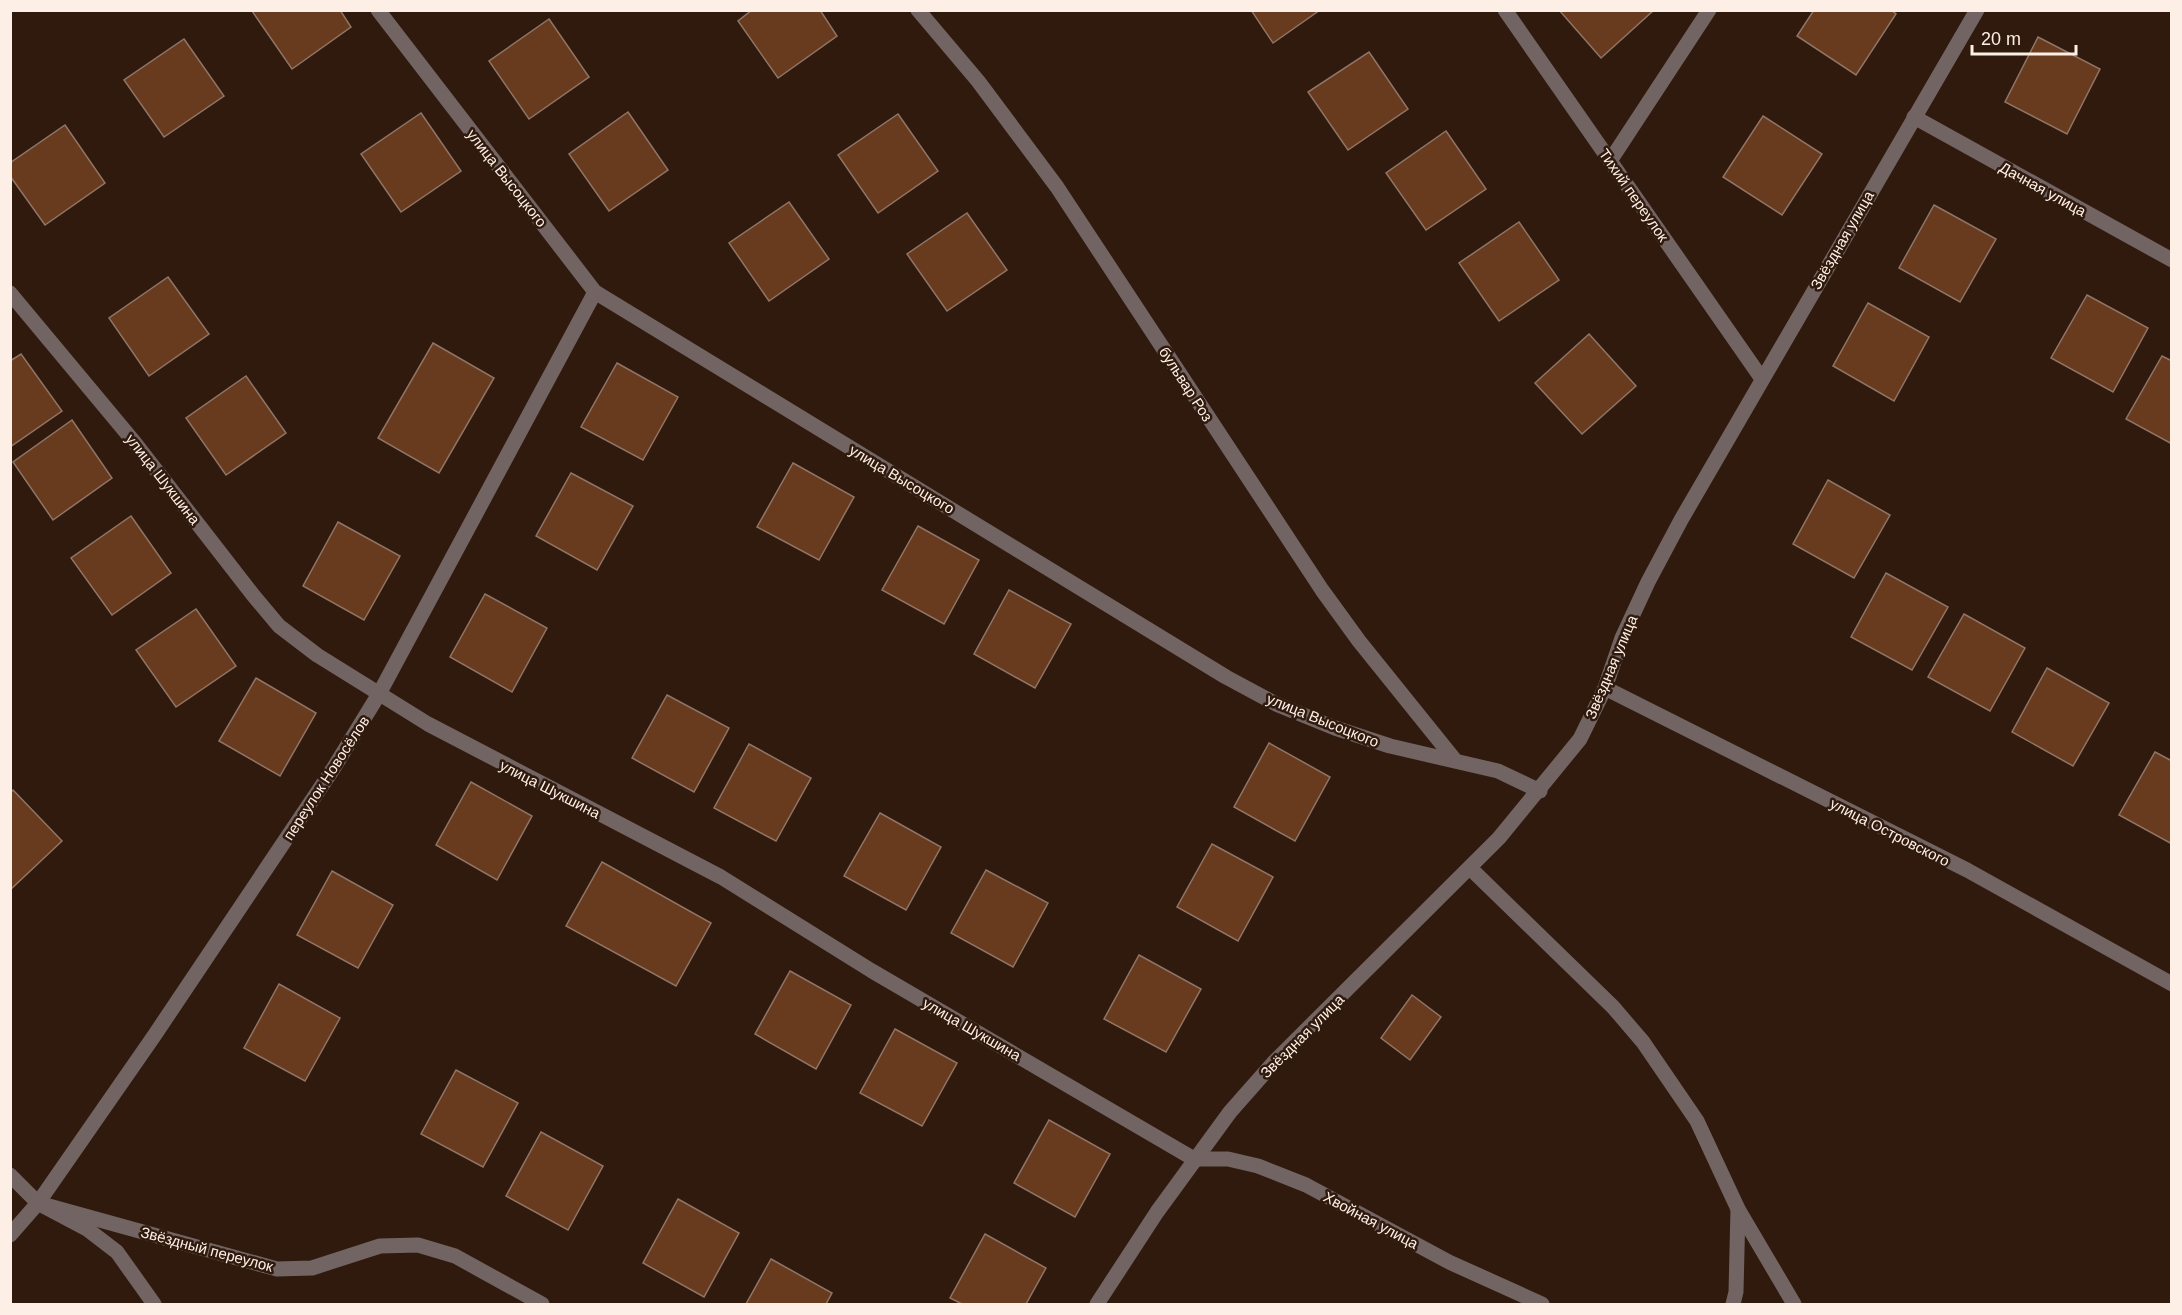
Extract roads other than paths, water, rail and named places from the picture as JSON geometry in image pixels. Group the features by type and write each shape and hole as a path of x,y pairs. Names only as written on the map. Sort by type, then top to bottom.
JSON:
{"street":[{"name":"улица Высоцкого","path":"378,10 595,292 1226,677 1276,704 1335,728 1390,746 1498,771 1540,791"},
{"name":"бульвар Роз","path":"918,10 1026,142 1322,590 1359,641 1454,759"},
{"name":"Тихий переулок","path":"1505,10 1762,379"},
{"path":"1610,161 1708,10"},
{"name":"Звёздная улица","path":"1097,1305 1194,1159 1230,1112 1275,1061 1470,868 1540,791 1580,739 1605,688 1622,638 1648,582 1762,379 1977,10"},
{"name":"Дачная улица","path":"1914,117 2172,260"},
{"name":"переулок Новосёлов","path":"10,1234 38,1203 256,887 379,694 595,292"},
{"name":"улица Шукшина","path":"10,293 135,443 279,626 317,655 379,694 501,764 721,877 872,971 1194,1159"},
{"name":"улица Островского","path":"1605,688 1967,870 2172,984"},
{"path":"1470,868 1613,1007 1643,1042 1697,1121 1738,1209 1794,1305"},
{"name":"Хвойная улица","path":"1194,1159 1228,1159 1258,1166 1306,1185 1449,1262 1542,1305"},
{"path":"10,1175 38,1203 87,1229 117,1252 154,1305"},
{"name":"Звёздный переулок","path":"38,1203 277,1269 312,1268 380,1246 418,1245 455,1256 543,1305"},
{"path":"1733,1305 1736,1292 1738,1209"}]}
